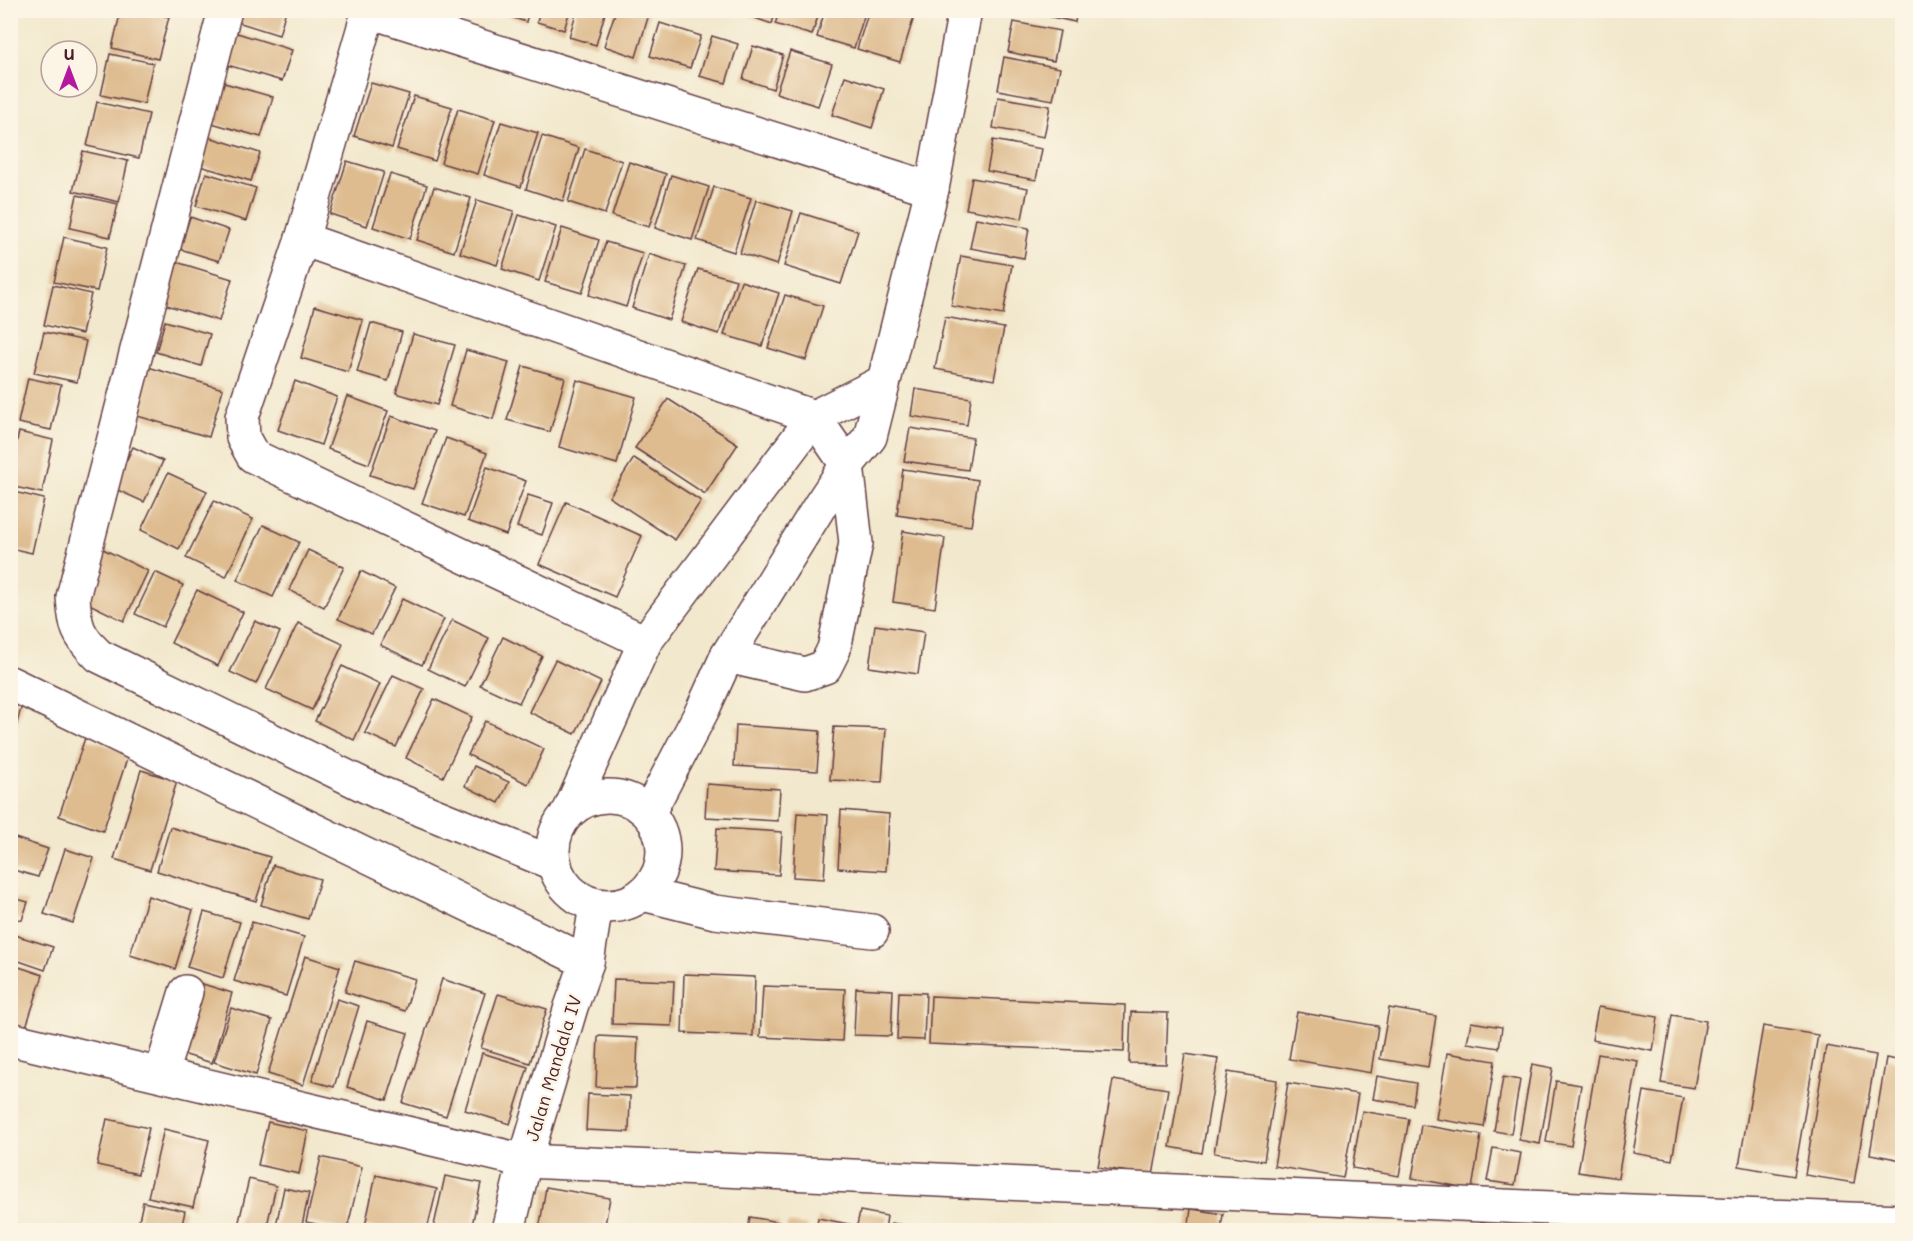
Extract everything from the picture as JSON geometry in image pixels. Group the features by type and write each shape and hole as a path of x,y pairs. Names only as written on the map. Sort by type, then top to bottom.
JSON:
{"street":[{"path":"225,10 73,597 75,623 85,643 99,656 378,792 555,864"},
{"path":"649,812 703,709 727,656 847,465 870,437 932,189 965,10"},
{"path":"645,642 253,456 243,438 242,417 302,239 369,11 932,189"},
{"path":"302,239 814,417 847,465 856,543 834,649 825,667 805,674 727,656"},
{"path":"570,810 588,799 610,795 631,800 649,812 660,832 664,855 658,876 643,894 621,905 596,905 578,897 563,883 555,864 553,845 558,827 570,810 645,642 814,417 883,382"},
{"path":"10,683 587,962"},
{"path":"643,894 715,912 872,931"},
{"name":"Jalan Mandala IV","path":"508,1230 525,1161 571,1007 587,962 596,905"},
{"path":"161,1074 186,992"},
{"path":"10,1039 525,1161 1446,1217 1902,1221"}],"building":[{"path":"121,10 142,10 169,17 158,59 112,48"},
{"path":"234,10 286,10 279,35 231,20"},
{"path":"490,10 529,10 526,22"},
{"path":"540,10 570,10 564,30 537,22"},
{"path":"577,10 606,10 596,45 569,37"},
{"path":"616,10 650,11 636,57 604,46"},
{"path":"732,10 776,10 772,24"},
{"path":"780,10 820,10 812,35 775,24"},
{"path":"825,10 866,10 854,48 817,37"},
{"path":"869,10 916,10 900,62 857,49"},
{"path":"1019,10 1077,10 1075,22"},
{"path":"1014,22 1060,31 1054,61 1008,52"},
{"path":"660,23 701,36 690,68 650,56"},
{"path":"234,32 292,50 282,81 224,64"},
{"path":"712,36 738,44 726,83 699,76"},
{"path":"753,46 783,55 773,89 743,79"},
{"path":"790,51 832,64 818,106 776,93"},
{"path":"110,54 153,63 144,104 101,95"},
{"path":"1004,57 1060,68 1053,100 998,90"},
{"path":"845,76 884,89 872,128 832,115"},
{"path":"214,80 273,97 261,137 201,120"},
{"path":"371,83 409,94 392,148 354,136"},
{"path":"414,96 452,107 435,161 397,149"},
{"path":"998,97 1050,106 1044,137 993,128"},
{"path":"97,102 149,114 139,158 87,146"},
{"path":"458,109 495,120 478,174 441,163"},
{"path":"501,122 538,133 521,187 484,175"},
{"path":"542,136 579,148 563,201 526,189"},
{"path":"209,137 260,153 251,181 200,166"},
{"path":"993,140 1042,149 1036,180 987,171"},
{"path":"585,149 622,161 605,214 568,202"},
{"path":"83,151 128,161 119,202 73,191"},
{"path":"347,161 384,172 367,226 330,214"},
{"path":"629,162 666,174 649,227 612,216"},
{"path":"206,173 256,188 246,221 196,206"},
{"path":"390,174 427,185 410,239 373,227"},
{"path":"671,175 709,187 692,240 655,228"},
{"path":"972,178 1028,188 1022,219 966,209"},
{"path":"434,187 471,198 454,252 417,240"},
{"path":"714,187 751,198 734,252 697,240"},
{"path":"77,195 118,204 110,237 70,228"},
{"path":"477,200 514,211 497,265 460,253"},
{"path":"756,200 793,211 777,265 740,253"},
{"path":"801,213 858,231 841,284 784,266"},
{"path":"519,215 556,227 539,281 502,269"},
{"path":"190,217 229,230 219,261 180,249"},
{"path":"976,218 1029,228 1024,258 970,248"},
{"path":"562,228 599,240 582,293 545,282"},
{"path":"64,237 107,247 97,291 54,282"},
{"path":"606,242 643,253 626,307 589,295"},
{"path":"649,254 686,266 669,320 632,308"},
{"path":"961,256 1012,265 1003,315 951,306"},
{"path":"173,261 232,279 219,321 160,303"},
{"path":"698,269 736,280 719,334 681,322"},
{"path":"741,281 779,293 762,346 724,335"},
{"path":"53,285 91,294 82,334 44,325"},
{"path":"785,295 823,306 806,360 768,348"},
{"path":"315,306 363,320 348,372 301,358"},
{"path":"945,317 1004,328 994,380 935,369"},
{"path":"165,321 210,334 201,366 156,352"},
{"path":"371,323 402,332 388,381 357,372"},
{"path":"44,332 86,341 77,382 34,373"},
{"path":"413,334 455,345 437,405 396,393"},
{"path":"466,350 509,362 493,419 450,406"},
{"path":"523,366 565,378 550,432 507,420"},
{"path":"148,367 223,389 209,437 134,415"},
{"path":"28,378 61,385 51,430 18,423"},
{"path":"577,380 636,397 617,464 559,447"},
{"path":"295,381 337,397 321,445 278,430"},
{"path":"915,389 971,398 967,425 911,416"},
{"path":"347,396 388,411 369,464 328,449"},
{"path":"668,399 738,444 705,494 635,448"},
{"path":"391,416 435,431 413,489 370,475"},
{"path":"910,428 973,438 968,470 904,461"},
{"path":"19,432 53,440 42,493 10,486 10,469"},
{"path":"446,438 487,453 464,517 422,503"},
{"path":"133,447 163,461 144,502 113,488"},
{"path":"634,458 701,501 675,540 609,497"},
{"path":"487,467 526,481 506,535 468,521"},
{"path":"903,469 978,480 971,526 897,515"},
{"path":"168,473 207,491 179,549 141,530"},
{"path":"10,491 44,499 32,553 10,548"},
{"path":"528,495 553,503 542,535 517,527"},
{"path":"214,501 253,519 226,577 186,558"},
{"path":"566,502 642,536 615,597 539,564"},
{"path":"263,525 299,542 273,597 237,580"},
{"path":"903,531 945,538 935,608 893,602"},
{"path":"101,548 148,571 124,621 77,598"},
{"path":"308,550 344,567 324,607 289,590"},
{"path":"361,571 395,588 372,634 338,619"},
{"path":"155,572 183,585 163,627 135,614"},
{"path":"197,590 243,612 218,666 171,643"},
{"path":"402,599 444,619 422,665 380,645"},
{"path":"452,620 489,638 465,687 428,669"},
{"path":"255,621 280,632 256,684 230,672"},
{"path":"298,623 343,644 312,710 266,689"},
{"path":"875,625 924,632 918,674 869,667"},
{"path":"503,637 542,656 519,703 480,685"},
{"path":"555,660 601,682 575,734 529,712"},
{"path":"342,666 380,684 354,740 315,721"},
{"path":"393,675 424,689 396,747 365,733"},
{"path":"10,697 23,701 11,745 10,745"},
{"path":"434,699 472,717 443,777 406,758"},
{"path":"485,721 544,749 528,784 468,755"},
{"path":"736,725 820,731 817,771 734,766"},
{"path":"834,727 886,729 882,782 830,780"},
{"path":"85,738 129,753 103,831 59,816"},
{"path":"474,766 509,782 499,803 465,786"},
{"path":"141,770 177,781 150,870 114,859"},
{"path":"707,784 780,789 778,821 705,817"},
{"path":"841,810 889,814 886,871 838,868"},
{"path":"797,813 828,815 824,879 793,877"},
{"path":"170,827 270,857 256,901 157,871"},
{"path":"717,828 782,832 779,875 714,871"},
{"path":"15,838 48,849 38,877 10,869 10,852"},
{"path":"65,849 94,858 73,923 44,914"},
{"path":"273,865 320,879 308,919 261,905"},
{"path":"148,896 193,910 175,969 130,955"},
{"path":"10,897 28,902 22,920 10,917"},
{"path":"204,912 240,922 223,978 187,967"},
{"path":"252,922 304,937 286,996 234,981"},
{"path":"15,935 53,947 45,970 10,958 10,948"},
{"path":"305,956 340,967 303,1085 268,1074"},
{"path":"355,961 415,979 405,1011 345,992"},
{"path":"10,964 43,975 24,1033 10,1028"},
{"path":"684,974 755,977 753,1036 682,1033"},
{"path":"442,979 485,993 446,1116 403,1103"},
{"path":"614,979 674,981 672,1026 612,1024"},
{"path":"193,981 232,993 212,1063 173,1051"},
{"path":"763,986 845,989 842,1041 760,1037"},
{"path":"856,988 893,990 891,1036 854,1035"},
{"path":"899,992 926,993 924,1040 897,1039"},
{"path":"498,994 547,1009 530,1063 481,1048"},
{"path":"931,996 1125,1005 1124,1052 929,1044"},
{"path":"337,999 359,1006 334,1087 312,1081"},
{"path":"1598,1007 1658,1017 1653,1051 1592,1040"},
{"path":"231,1008 272,1020 256,1075 214,1062"},
{"path":"1389,1008 1436,1016 1428,1067 1380,1059"},
{"path":"1131,1012 1168,1013 1166,1064 1129,1063"},
{"path":"1297,1012 1378,1026 1371,1073 1289,1059"},
{"path":"1672,1015 1706,1021 1694,1088 1661,1083"},
{"path":"367,1021 408,1033 387,1100 347,1087"},
{"path":"1471,1022 1502,1027 1499,1048 1467,1043"},
{"path":"1763,1026 1818,1035 1794,1176 1739,1166"},
{"path":"598,1036 638,1038 636,1088 596,1087"},
{"path":"1826,1046 1876,1055 1854,1183 1805,1175"},
{"path":"482,1053 528,1067 510,1124 465,1110"},
{"path":"1447,1053 1495,1061 1484,1127 1436,1119"},
{"path":"1185,1054 1218,1059 1202,1153 1170,1147"},
{"path":"1598,1054 1638,1061 1618,1178 1578,1172"},
{"path":"1886,1058 1902,1061 1902,1160 1870,1154"},
{"path":"1532,1064 1553,1068 1540,1144 1519,1140"},
{"path":"1228,1072 1277,1080 1264,1161 1214,1153"},
{"path":"1377,1076 1416,1083 1413,1105 1373,1099"},
{"path":"1503,1077 1520,1080 1511,1134 1494,1131"},
{"path":"1113,1080 1168,1089 1153,1176 1098,1167"},
{"path":"1556,1081 1581,1085 1571,1146 1546,1142"},
{"path":"1288,1083 1358,1094 1343,1178 1274,1166"},
{"path":"1644,1091 1683,1098 1672,1160 1633,1153"},
{"path":"588,1094 630,1096 629,1132 586,1130"},
{"path":"1362,1111 1409,1119 1399,1176 1352,1168"},
{"path":"107,1119 149,1128 138,1174 97,1165"},
{"path":"268,1122 308,1131 299,1174 258,1165"},
{"path":"1421,1125 1481,1135 1472,1189 1412,1178"},
{"path":"164,1129 209,1140 193,1207 148,1197"},
{"path":"1493,1148 1521,1153 1515,1185 1487,1181"},
{"path":"321,1157 362,1167 347,1230 306,1222"},
{"path":"376,1175 437,1189 427,1230 384,1230 365,1226"},
{"path":"445,1176 481,1183 471,1230 433,1230"},
{"path":"249,1179 276,1186 266,1230 237,1230"},
{"path":"546,1187 610,1198 604,1230 539,1230"},
{"path":"284,1188 309,1193 301,1230 275,1230"},
{"path":"143,1202 185,1211 181,1230 137,1230"},
{"path":"1191,1209 1223,1214 1221,1230 1188,1230"},
{"path":"860,1211 887,1216 885,1230 856,1230"},
{"path":"750,1217 779,1222 777,1230 748,1230"},
{"path":"818,1218 854,1225 853,1230 816,1230"},
{"path":"788,1223 807,1226 806,1230 786,1230"},
{"path":"891,1223 923,1228 923,1230 890,1230"}]}
